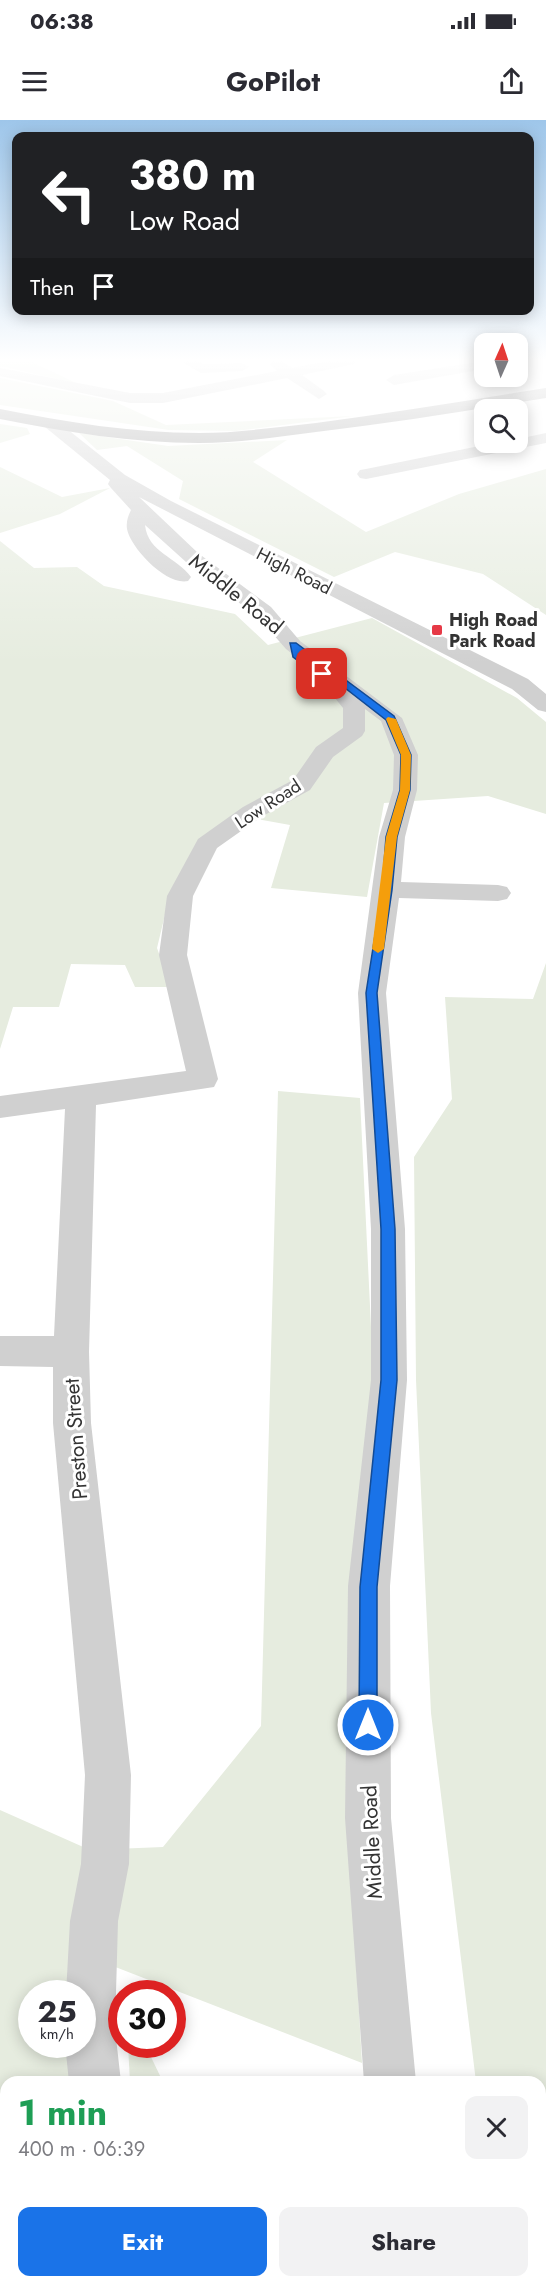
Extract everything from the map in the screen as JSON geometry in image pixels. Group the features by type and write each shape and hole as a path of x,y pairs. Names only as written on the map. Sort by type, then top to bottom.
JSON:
{"street":[{"name":"High Road","path":"98,462 119,479 201,524 520,684 546,705"},
{"path":"366,474 425,462"},
{"name":"Middle Road","path":"119,479 117,484 169,540 251,601 286,632 293,645 390,718 406,755 405,790 392,837 372,993 388,1229 389,1380 369,1587 368,1818 390,2076"},
{"path":"144,511 138,513 136,517 141,542 155,559 181,577"},
{"name":"Low Road","path":"81,1096 203,1079 173,955 180,896 207,844 252,812 302,785 324,752 354,731 354,707 336,684 296,655 293,645"},
{"path":"387,890 498,893"},
{"path":"0,1107 81,1096"},
{"name":"Preston Street","path":"81,1096 71,1352 72,1423 108,1775 105,1864 94,1921 89,2029 94,2076"},
{"path":"0,1352 71,1352"}],"shaded area":[{"path":"153,462 253,462 366,532 459,494 546,469 546,615 483,574 395,552 334,577 179,499 183,481"},
{"path":"0,467 62,497 110,488 60,514 0,533"},
{"path":"0,541 34,568 77,567 104,586 235,614 268,645 372,618 517,698 546,722 546,814 488,796 384,803 367,897 271,888 290,825 234,815 169,898 157,948 171,987 135,987 125,965 71,964 59,1007 13,1007 0,1049"},
{"path":"546,963 546,2076 475,2076 431,1713 416,1380 414,1157 452,1099 445,997 533,999"},
{"path":"278,1091 360,1098 373,1369 347,1807 362,2063 186,1994 186,1980 149,1980 100,1961 89,1980 18,1980 18,2058 76,2058 78,2076 0,2076 0,1810 90,1850 163,1847 261,1726"},
{"path":"129,2058 151,2058 160,2076 130,2076"}],"slow traffic":[{"path":"378,949 392,837 405,790 406,755 391,719"}],"place":[{"name":"High Road Park Road","path":"437,630"}],"route":[{"path":"322,674 296,655 293,645 390,718 406,755 405,790 392,837 372,993 378,1120 388,1229 389,1380 369,1587 368,1725"}]}
